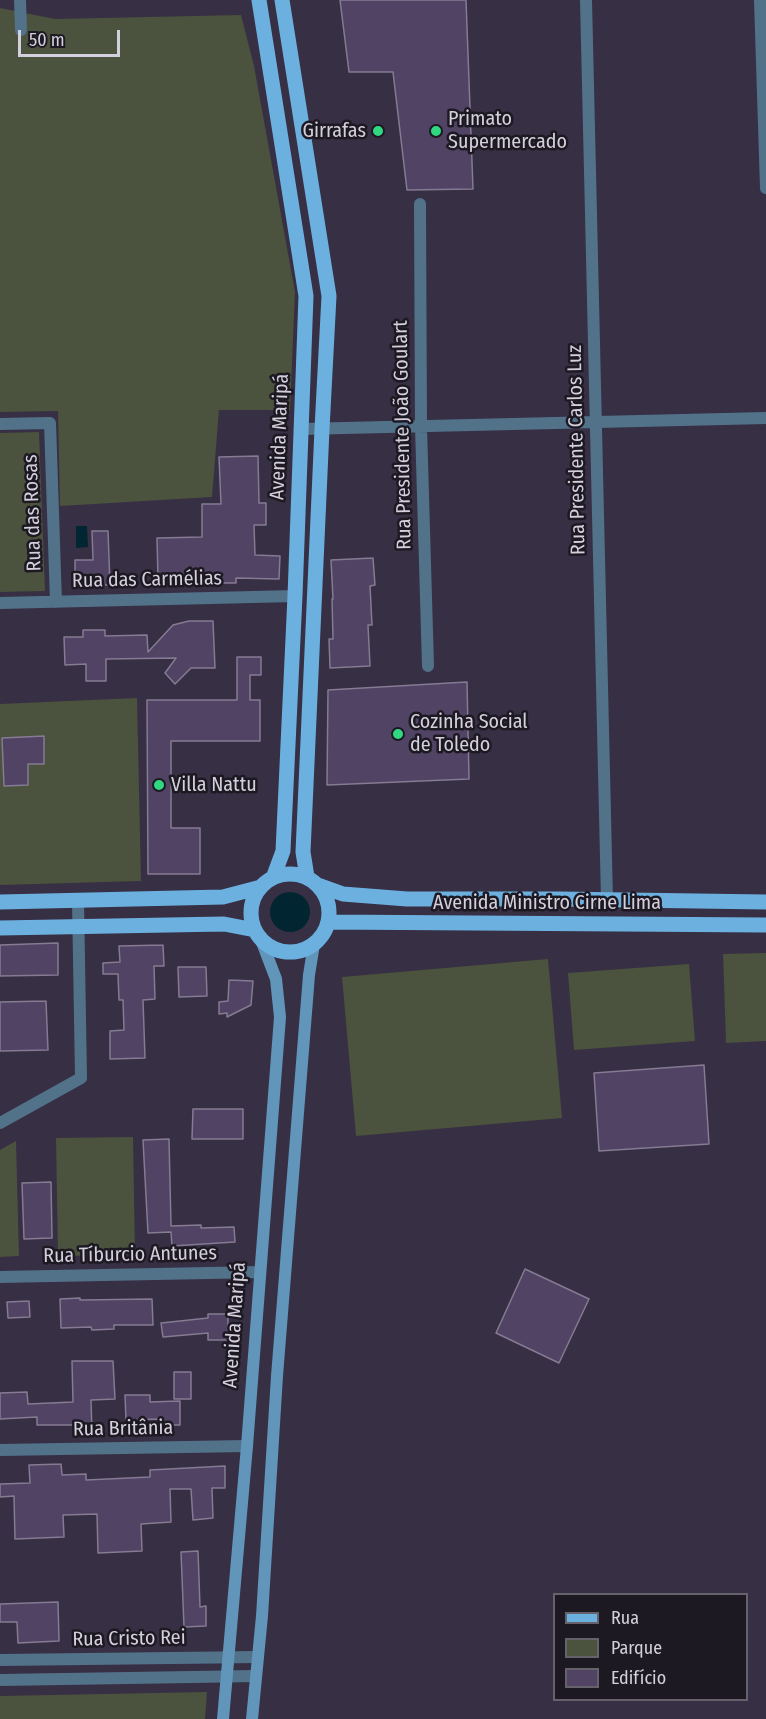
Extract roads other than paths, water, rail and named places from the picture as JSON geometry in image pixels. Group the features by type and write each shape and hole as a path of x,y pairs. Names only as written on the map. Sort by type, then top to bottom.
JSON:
{"main road":[{"name":"Avenida Maripá","path":"259,0 306,296 283,851 267,883"},
{"name":"Avenida Maripá","path":"282,0 329,296 303,852 313,881"},
{"path":"292,662 298,670 306,670 312,664"},
{"path":"291,694 297,687 305,687 311,695"},
{"path":"0,902 223,897 267,883 284,874 290,874 343,894 407,899 766,902"},
{"path":"267,883 255,897 252,919 257,933 269,945 280,951 291,952 303,950 314,944 323,935 328,922 329,909 326,896 313,881"},
{"name":"Avenida Ministro Cirne Lima","path":"328,922 766,925"},
{"path":"0,928 224,924 257,933"},
{"name":"Avenida Maripá","path":"224,1719 280,1017 276,979 257,933"},
{"path":"252,1719 262,1616 280,1340 308,987 314,944"}],"street":[{"path":"20,0 21,30"},
{"name":"Rua Presidente Carlos Luz","path":"585,0 608,900"},
{"path":"760,0 766,188"},
{"name":"Rua Presidente João Goulart","path":"420,204 421,427 428,666"},
{"path":"302,429 766,418"},
{"name":"Rua das Rosas","path":"0,424 50,423 56,602"},
{"name":"Rua das Carmélias","path":"0,603 295,596"},
{"path":"0,1123 81,1078 78,900"},
{"name":"Rua Tíburcio Antunes","path":"0,1278 260,1272"},
{"name":"Rua Britânia","path":"0,1450 247,1446"},
{"name":"Rua Cristo Rei","path":"0,1660 258,1657"},
{"path":"0,1680 256,1676"}],"water":[{"path":"76,526 87,526 88,547 76,548"},
{"path":"290,892 304,898 310,912 304,926 290,932 276,926 270,912 276,898"}],"place":[{"name":"Girrafas","path":"378,131"},
{"name":"Primato Supermercado","path":"436,131"},
{"name":"Cozinha Social de Toledo","path":"398,734"},
{"name":"Villa Nattu","path":"159,785"}]}
